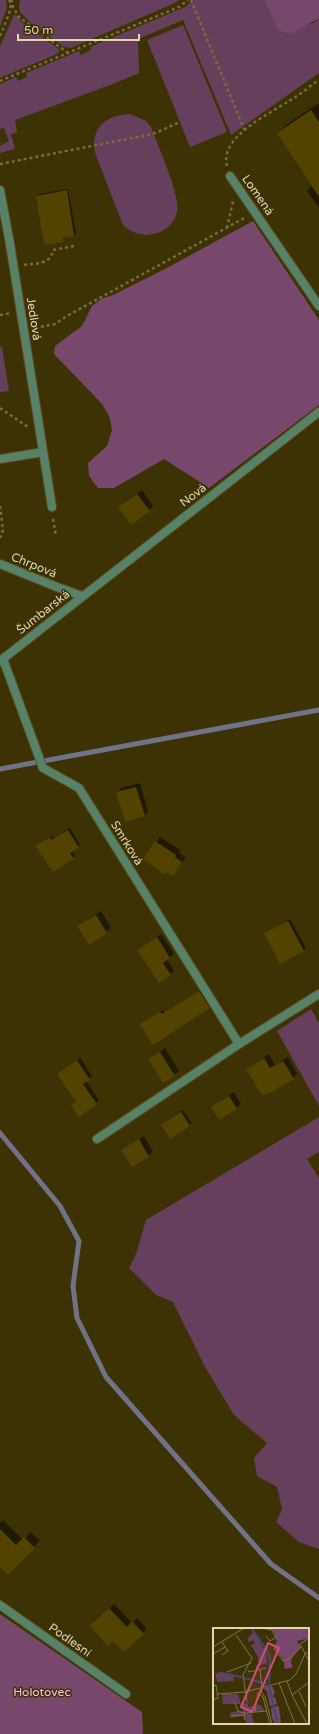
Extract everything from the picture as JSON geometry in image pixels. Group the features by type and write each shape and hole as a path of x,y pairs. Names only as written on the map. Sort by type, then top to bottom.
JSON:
{"street":[{"name":"Lomená","path":"230,176 319,306"},
{"name":"Jedlová","path":"0,190 14,266 52,507"},
{"name":"Nová","path":"82,596 319,412"},
{"path":"0,459 43,452"},
{"name":"Chrpová","path":"0,564 82,596"},
{"name":"Šumbarská","path":"1,660 82,596"},
{"name":"Smrková","path":"1,660 43,768 79,788 239,1044"},
{"path":"97,1139 239,1044 319,994"},
{"name":"Podlesní","path":"0,1606 126,1694"}],"path":[{"path":"0,81 179,8 189,0 244,129"},
{"path":"10,1 19,17 68,53"},
{"path":"0,36 9,14 10,1"},
{"name":"Lomená","path":"230,176 225,158 231,144 244,129 319,80"},
{"path":"0,164 153,134 180,122"},
{"path":"227,228 236,185"},
{"path":"24,330 55,324 255,212"},
{"path":"14,266 48,261 52,257 54,250 74,246"},
{"path":"0,408 31,429"},
{"path":"0,506 3,530 0,538"},
{"path":"52,507 56,536"}],"shaded area":[{"path":"0,0 6,0 7,8 0,27"},
{"path":"20,0 179,0 71,48 64,47 31,23 20,12"},
{"path":"193,0 264,0 278,30 313,23 319,18 319,73 231,135 183,20 138,39 139,73 15,120 17,132 11,134 15,149 0,153 0,146 9,141 4,128 0,129 0,84 16,77 18,81 27,77 26,73 79,51 81,55 91,50 90,47 185,7"},
{"path":"14,15 16,15 22,22 60,50 57,54 0,78 0,46"},
{"path":"183,25 227,132 190,147 147,40"},
{"path":"130,114 146,121 151,127 168,170 177,204 177,212 170,225 164,230 148,235 135,233 123,225 95,153 95,136 102,124 114,117"},
{"path":"0,347 2,347 9,391 0,392"},
{"path":"311,1009 319,1023 319,1106 277,1031"},
{"path":"319,1117 319,1152 307,1159 319,1178 319,1549 299,1542 276,1522 282,1509 277,1487 257,1476 254,1458 267,1443 234,1415 205,1367 173,1302 156,1295 129,1268 136,1254 146,1220"}],"green space":[{"path":"264,0 319,0 319,18 291,34 278,30"},
{"path":"253,221 319,320 319,405 209,488 164,459 114,488 98,488 89,476 88,463 107,446 112,430 110,418 102,404 54,354 55,346 82,326 92,306 101,299 113,295 165,269"},
{"name":"Holotovec","path":"0,1614 142,1712 143,1734 0,1734"}],"building":[{"path":"311,110 319,122 319,197 277,133"},
{"path":"67,190 74,236 63,238 64,242 44,245 36,196"},
{"path":"137,494 150,511 131,525 118,507"},
{"path":"136,787 145,816 125,822 116,792"},
{"path":"68,830 79,848 70,853 74,859 53,872 35,846 50,837 51,840"},
{"path":"155,841 176,855 175,857 182,862 173,876 166,872 164,874 143,859"},
{"path":"96,915 107,933 89,945 77,926"},
{"path":"288,921 304,951 280,964 264,933"},
{"path":"157,937 170,958 163,963 171,975 159,983 137,950"},
{"path":"199,991 210,1008 153,1045 140,1024 160,1012 162,1014"},
{"path":"160,1052 175,1076 163,1083 148,1059"},
{"path":"264,1058 270,1068 283,1061 294,1079 266,1095 261,1094 246,1069"},
{"path":"77,1060 90,1080 83,1084 97,1104 79,1117 71,1105 76,1102 57,1074"},
{"path":"229,1096 237,1109 219,1120 211,1107"},
{"path":"181,1112 190,1126 170,1139 161,1125"},
{"path":"139,1139 149,1157 132,1167 121,1150"},
{"path":"0,1529 16,1545 24,1537 35,1548 8,1575 0,1566"},
{"path":"109,1608 127,1627 132,1621 144,1634 124,1652 113,1641 108,1646 90,1626"}],"waterway":[{"path":"0,769 319,710"},
{"path":"0,1133 60,1206 79,1241 73,1286 77,1318 106,1377 271,1564 319,1598"}]}
